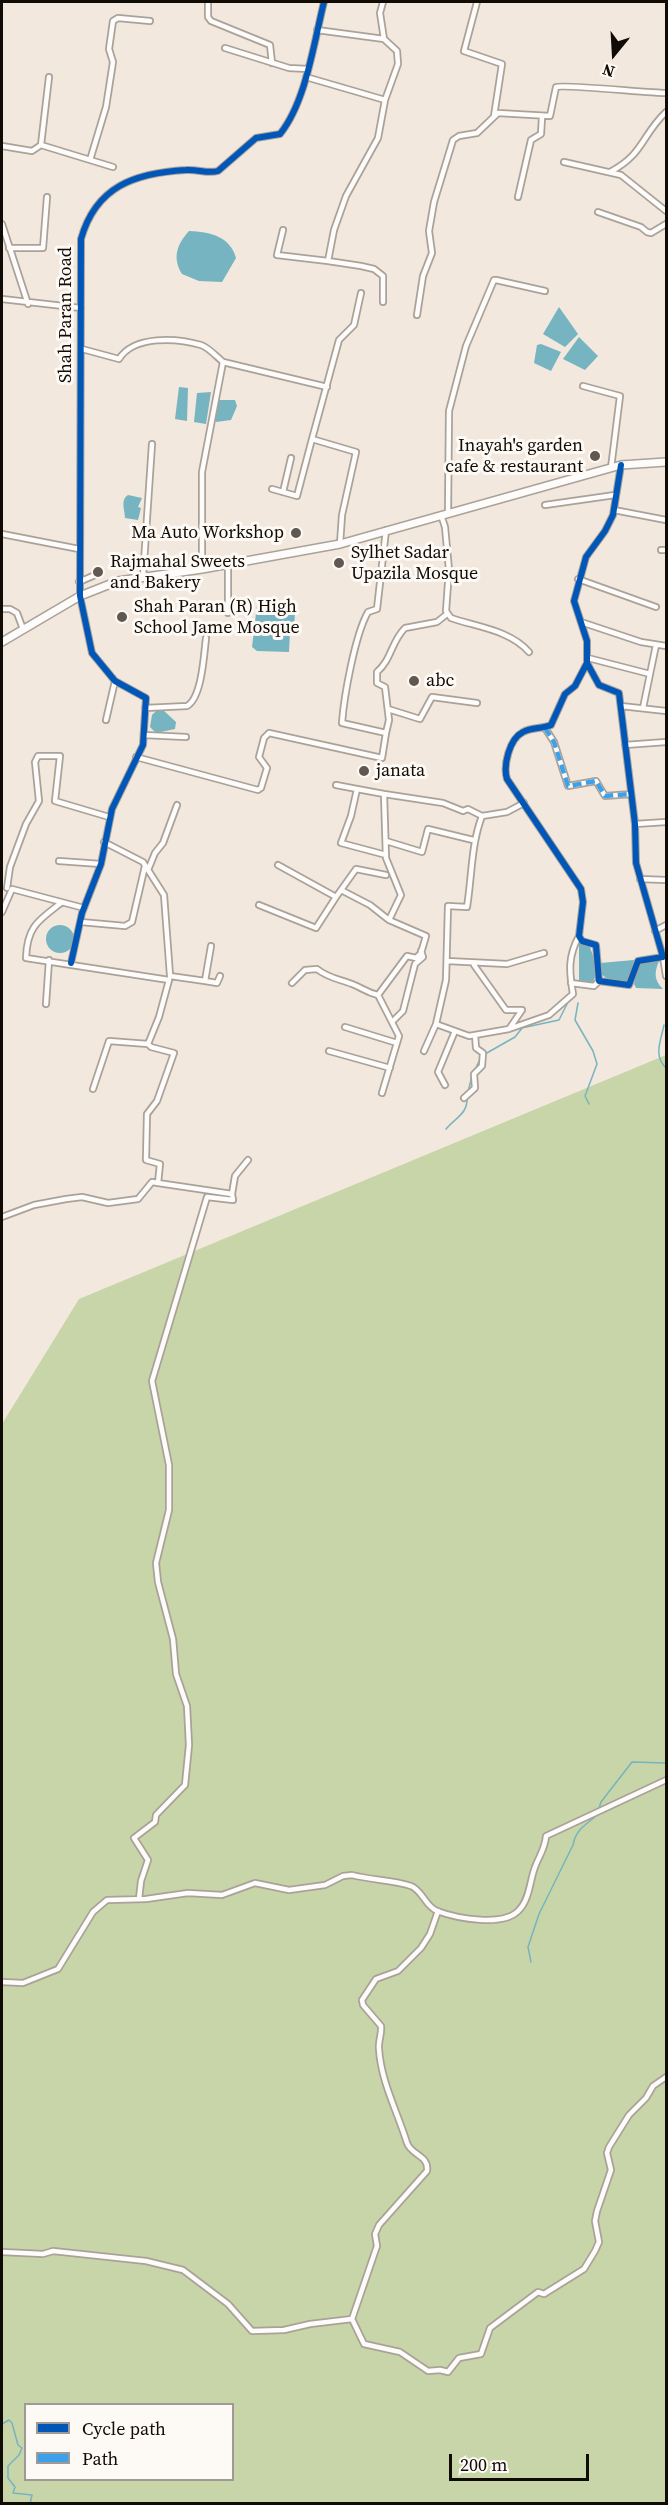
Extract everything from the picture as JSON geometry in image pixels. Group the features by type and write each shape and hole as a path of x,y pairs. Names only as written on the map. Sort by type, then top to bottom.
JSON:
{"highway":[{"path":"2,642 80,596 118,581 202,569 340,544 621,465 666,462"}],"street":[{"path":"208,2 208,17 211,21 270,45 272,63"},
{"name":"Shah Paran Road","path":"115,681 92,653 80,596 81,239 87,221 110,189 126,181 155,174 187,169 218,171 256,138 280,134 290,118 306,77 324,2"},
{"path":"383,2 380,13 384,39"},
{"path":"477,2 464,51 502,63 494,116"},
{"path":"90,160 106,107 113,62 109,50 113,21 118,18 150,21"},
{"path":"317,30 384,39 397,51 398,64 385,100 378,138 346,196 334,230 328,261"},
{"path":"225,48 289,68 308,69"},
{"path":"2,146 32,151 40,145 49,77"},
{"path":"306,77 385,100"},
{"path":"417,315 423,276 432,254 429,231 434,202 453,140 459,136 477,133 498,113 550,117 556,87 561,85 584,89 666,93"},
{"path":"609,172 628,162 654,124 666,112"},
{"path":"518,197 531,140 541,134 542,117"},
{"path":"40,145 113,167"},
{"path":"564,162 621,175 658,201 666,211"},
{"path":"9,248 43,248 47,197"},
{"path":"598,212 641,227 651,233 666,224"},
{"path":"2,224 28,304"},
{"path":"283,230 277,255 374,269 383,276 383,302"},
{"path":"529,652 523,645 504,635 451,618 447,614 445,604 448,570 444,514 449,411 466,346 489,290 496,280 545,291"},
{"path":"272,489 297,496 339,340 354,325 361,294"},
{"path":"2,299 28,304 81,308"},
{"path":"82,349 119,359 124,351 157,338 202,345 223,362 327,387"},
{"path":"202,569 202,471 223,362"},
{"path":"583,386 620,396 610,468"},
{"path":"312,439 356,452 342,515 340,544"},
{"path":"143,577 152,444"},
{"path":"283,492 291,458"},
{"path":"621,465 614,510 605,531 586,557 578,579 574,602 582,622 588,661 599,685 619,693 635,824 636,863 663,957 666,976"},
{"path":"545,505 615,495"},
{"path":"614,510 666,520"},
{"path":"386,530 377,609 368,612 364,621 352,667 342,723 386,733"},
{"path":"2,534 79,549"},
{"path":"228,564 228,613"},
{"path":"79,582 95,575"},
{"path":"578,579 656,608"},
{"path":"2,609 15,610 23,629"},
{"path":"136,757 200,776 261,790 267,768 259,757 264,738 269,733 382,758 388,710 385,687 377,683 377,672 391,656 392,646 405,628 437,622 447,614"},
{"path":"582,622 666,646"},
{"path":"145,708 187,706 192,703 202,675 206,638"},
{"path":"643,708 656,645"},
{"path":"588,661 650,674"},
{"path":"436,1024 475,1035 509,1029 549,1016 573,994 570,952 579,936 583,902 581,889 507,779 505,765 517,737 522,732 545,728 555,720 565,694 575,686 588,661"},
{"path":"71,963 84,908 101,864 110,816 144,735 145,695 127,689 115,681 106,720"},
{"path":"388,710 420,718 432,697 477,703"},
{"path":"621,706 666,711"},
{"path":"545,728 556,748 568,786 596,781 605,796 631,794"},
{"path":"144,735 186,737"},
{"path":"625,745 666,741"},
{"path":"2,912 10,867 26,824 39,801 36,762 38,756 60,756 55,801 110,816"},
{"path":"336,785 442,803 463,811 468,809 482,816 507,812 524,803"},
{"path":"357,789 351,816 341,843 386,855"},
{"path":"384,794 386,855 401,895 389,920"},
{"path":"81,922 125,926 132,922 147,868 163,843 177,806"},
{"path":"424,1051 444,998 448,906 467,907 473,871 473,840 482,816"},
{"path":"635,824 666,822"},
{"path":"386,841 422,852 428,829 473,840"},
{"path":"104,842 147,868 164,895 169,977 159,1017 148,1044"},
{"path":"59,861 101,864"},
{"path":"278,865 336,897"},
{"path":"259,905 316,928 356,869 386,875"},
{"path":"640,879 666,880"},
{"path":"7,888 84,908"},
{"path":"341,890 370,905 389,920 426,936 422,951 423,957 415,964 403,1011 392,1022"},
{"path":"61,903 46,911 36,922 26,947 26,958 217,983 220,976"},
{"path":"655,931 666,925"},
{"path":"571,983 594,986 599,981 597,945 582,941 579,936"},
{"path":"205,981 211,946"},
{"path":"378,995 407,956 416,958 422,951"},
{"path":"447,961 474,965 507,964 544,953"},
{"path":"599,981 629,985 638,961 663,957"},
{"path":"46,1004 49,960"},
{"path":"474,965 506,1010 522,1010 509,1029"},
{"path":"292,983 305,970 317,969 326,976 355,985 363,992 378,995"},
{"path":"378,995 399,1036 382,1094"},
{"path":"345,1027 397,1042"},
{"path":"446,1085 438,1072 455,1031"},
{"path":"464,1098 475,1088 474,1074 482,1066 483,1053 476,1048 475,1035"},
{"path":"93,1089 109,1041 148,1044 174,1053 157,1101 147,1114 146,1160 160,1164 158,1183"},
{"path":"329,1051 390,1068"},
{"path":"139,1899 141,1881 148,1860 135,1838 155,1822 156,1815 185,1785 189,1745 187,1706 176,1674 173,1639 158,1582 156,1563 169,1510 169,1465 152,1381 207,1197 233,1200 235,1176 248,1160"},
{"path":"2,1217 34,1204 66,1199 82,1197 108,1203 138,1199 152,1182 178,1188 232,1194"},
{"path":"2,1982 23,1983 58,1969 98,1906 112,1899 139,1899 188,1893 222,1895 255,1883 289,1890 325,1885 352,1875 414,1887 430,1907 476,1920 515,1913 524,1902 534,1867 545,1849 546,1836 666,1780"},
{"path":"438,1911 430,1934 421,1948 398,1971 376,1979 362,2000 363,2005 381,2026 379,2052 382,2074 408,2145 426,2159 428,2166 427,2171 379,2225 375,2234 377,2246 352,2319 364,2344 400,2352 429,2371 448,2372 459,2358 481,2354 490,2328 508,2312 538,2292 544,2294 555,2289 569,2276 584,2269 599,2242 595,2222 611,2170 607,2153 609,2147 629,2115 666,2076"},
{"path":"2,2252 83,2253 146,2261 183,2270 228,2304 252,2331 284,2330 352,2319"}],"green space":[{"path":"666,1055 666,2503 2,2503 2,1424 79,1299"}],"water":[{"path":"189,231 212,234 224,240 233,251 236,258 222,282 199,281 182,274 177,262 177,251"},
{"path":"559,307 578,334 565,347 543,334"},
{"path":"579,337 598,356 585,370 563,359"},
{"path":"541,344 561,352 551,371 534,363 537,345"},
{"path":"179,387 188,388 187,421 175,419"},
{"path":"211,392 206,424 194,422 197,393"},
{"path":"219,400 235,400 237,406 231,420 216,422 213,418"},
{"path":"128,495 142,498 138,507 141,508 138,520 125,518 124,502"},
{"path":"262,600 276,607 287,607 295,612 294,629 290,632 289,652 257,651 252,647 257,605"},
{"path":"163,710 176,722 175,729 156,733 150,727 152,715 156,711"},
{"path":"60,925 70,929 74,939 70,949 60,953 50,949 46,939 50,929"},
{"path":"579,942 589,945 592,954 596,970 592,983 579,981"},
{"path":"634,960 628,982 610,981 601,974 600,963"},
{"path":"659,961 656,976 663,989 636,988 634,984 638,963"}],"waterway":[{"path":"517,1029 559,1020 569,1000"},
{"path":"578,1003 575,1020 593,1051 597,1064 585,1096 589,1104"},
{"path":"664,1025 659,1053 666,1068"},
{"path":"485,1054 515,1037 523,1027"},
{"path":"472,1038 506,1032"},
{"path":"474,1072 481,1057"},
{"path":"468,1092 472,1076"},
{"path":"446,1129 466,1107 467,1097"},
{"path":"598,1811 601,1802 632,1762 666,1763"},
{"path":"531,1962 528,1947 539,1914 576,1835 597,1815"},
{"path":"2,2424 9,2420 12,2423 18,2445 22,2448 19,2455 8,2466 8,2478 15,2487 13,2493 32,2495 30,2504"}],"marked path":[{"path":"545,728 554,742 568,786 596,781 605,796 631,794"}],"cycle path":[{"path":"71,963 82,913 101,864 112,809 143,745 146,698 115,681 92,653 80,596 81,239 97,206 120,186 134,179 167,172 218,171 256,138 280,134 289,121 303,89 324,2"},
{"path":"587,663 599,685 619,693 635,824 636,863 663,957 638,961 629,985 599,981 596,945 582,941 579,936 583,902 581,889 507,779 506,774 508,753 514,740 526,730 551,725 565,694 575,686 587,663 587,641 574,601 586,557 605,531 613,515 621,465"}],"place":[{"name":"Inayah's garden cafe & restaurant","path":"595,456"},
{"name":"Ma Auto Workshop","path":"296,533"},
{"name":"Sylhet Sadar Upazila Mosque","path":"339,563"},
{"name":"Rajmahal Sweets and Bakery","path":"98,572"},
{"name":"Shah Paran (R) High School Jame Mosque","path":"122,617"},
{"name":"abc","path":"414,681"},
{"name":"janata","path":"364,771"}]}
